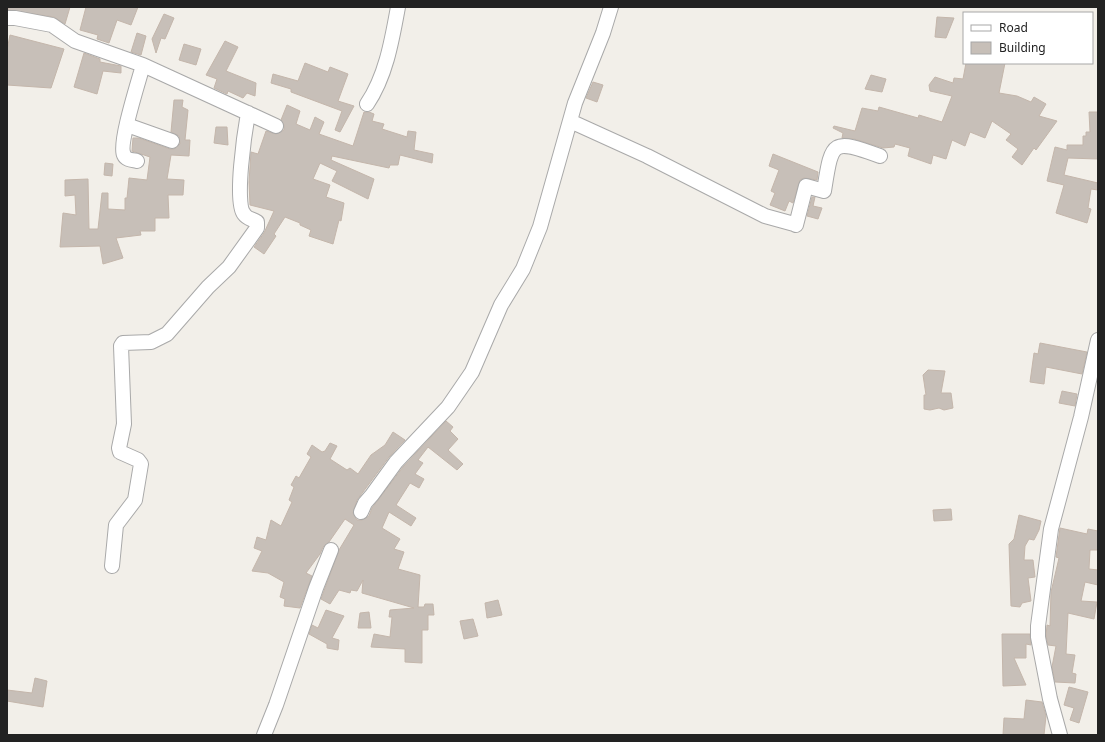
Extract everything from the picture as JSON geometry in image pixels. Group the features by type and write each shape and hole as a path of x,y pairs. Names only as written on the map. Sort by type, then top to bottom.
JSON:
{"street":[{"path":"367,104 377,90 386,63 398,7"},
{"path":"361,512 365,503 396,462 448,407 472,372 501,305 523,269 534,244 570,121 603,33 611,7"},
{"path":"7,18 15,18 52,25 75,41 143,65 276,126"},
{"path":"138,161 127,159 123,155 124,136 143,65"},
{"path":"112,566 116,525 135,500 141,464 138,460 120,452 124,424 121,346 123,343 151,342 167,334 208,287 229,267 257,228 257,222 246,217 241,208 242,148 248,113"},
{"path":"570,121 646,156 765,216 796,225 806,186 824,191 829,158 833,150 842,145 852,145 880,156"},
{"path":"127,125 172,141"},
{"path":"1060,735 1050,699 1038,637 1038,626 1052,528 1081,417 1098,340"},
{"path":"264,735 331,550"}],"building":[{"path":"9,7 70,7 65,24 54,17 8,10"},
{"path":"86,7 138,7 131,25 117,20 109,43 97,39 98,35 80,30"},
{"path":"164,14 174,18 165,39 161,38 156,53 152,39"},
{"path":"937,17 954,18 946,38 935,37"},
{"path":"137,33 146,36 141,55 131,52"},
{"path":"10,35 64,49 51,88 7,85 7,50"},
{"path":"225,41 238,47 226,71 256,83 255,96 247,93 243,98 228,91 227,94 214,88 217,79 206,75"},
{"path":"184,44 201,49 196,65 179,60"},
{"path":"84,53 100,59 100,62 121,66 121,73 103,71 97,94 74,87"},
{"path":"305,63 328,72 330,67 348,74 338,101 354,106 340,132 335,130 342,111 291,92 291,89 271,83 273,74 298,81"},
{"path":"966,64 1005,64 999,93 1017,96 1031,102 1034,97 1046,104 1039,116 1057,121 1036,150 1034,148 1022,165 1012,157 1018,149 1006,140 1011,134 992,121 985,138 970,132 965,146 952,140 946,159 933,155 931,164 908,156 910,148 895,144 894,147 883,148 854,139 842,138 843,133 833,128 834,126 855,131 862,108 878,111 879,107 918,118 919,115 942,122 952,96 930,91 929,85 935,77 953,83 954,78 963,79"},
{"path":"871,75 886,79 882,92 865,89"},
{"path":"593,82 603,85 597,102 586,98"},
{"path":"174,100 183,100 182,107 188,110 185,140 190,140 189,156 171,155 167,179 184,180 183,195 168,195 169,218 155,218 155,231 140,231 141,235 116,238 123,258 103,264 100,246 60,247 63,213 76,215 75,195 65,196 65,180 88,179 89,229 98,229 102,193 108,193 108,209 125,210 125,198 127,198 129,178 147,180 150,157 132,151 133,138 139,138 170,149 174,149 180,144 179,136 171,132"},
{"path":"287,105 300,111 296,124 310,130 315,117 324,122 319,134 353,146 364,112 374,114 372,121 384,124 382,129 407,137 408,131 416,132 414,150 433,154 432,163 400,155 398,165 390,165 389,168 332,156 331,160 374,179 368,199 332,181 337,171 320,163 313,179 330,185 326,197 344,203 341,221 339,220 333,244 309,236 311,230 300,225 300,223 285,217 274,234 276,236 264,254 254,247 264,233 274,211 250,205 249,182 251,152 258,154 266,131 276,134 284,130 284,125 281,120"},
{"path":"1089,112 1098,112 1098,159 1068,158 1064,175 1098,183 1098,190 1091,189 1088,208 1091,209 1087,223 1056,213 1064,185 1047,181 1055,147 1067,150 1067,145 1083,145 1083,136 1086,136 1086,132 1090,132"},
{"path":"216,127 227,127 228,145 214,143"},
{"path":"773,154 818,172 817,180 804,178 800,180 793,203 789,201 785,211 770,205 775,193 771,191 779,170 769,166"},
{"path":"105,163 113,164 112,176 104,175"},
{"path":"812,197 815,197 813,206 822,208 818,219 807,216"},
{"path":"1040,343 1087,352 1082,374 1046,367 1044,384 1030,382 1034,353 1038,354"},
{"path":"928,370 945,371 941,393 951,393 953,408 944,410 939,408 930,410 924,409 924,395 926,395 923,375"},
{"path":"1062,391 1077,394 1075,406 1059,403"},
{"path":"446,421 453,427 450,431 458,439 448,450 463,464 457,470 428,447 418,460 423,463 415,474 424,479 419,488 410,483 396,505 416,518 411,526 389,512 382,528 400,539 394,549 404,552 398,569 420,575 418,607 424,607 425,604 433,604 434,615 428,615 428,630 422,630 422,663 405,662 405,649 371,647 374,634 390,637 392,617 389,617 390,610 414,608 362,593 363,580 357,591 351,590 350,593 339,590 330,604 321,599 339,550 354,525 345,519 329,542 323,547 320,554 306,573 312,576 300,608 284,606 285,599 280,597 284,582 268,573 252,571 262,551 254,548 257,537 266,540 271,520 281,526 292,502 289,500 294,487 291,485 296,476 299,478 311,457 307,454 312,445 322,452 325,451 330,443 337,446 330,459 347,470 350,468 358,474 371,455 385,445 393,432 405,440 389,457 357,500 353,513 357,520 362,520 369,516 372,508 403,467"},
{"path":"951,509 952,520 934,521 933,510"},
{"path":"1019,515 1041,521 1039,530 1034,540 1029,539 1025,546 1024,560 1033,560 1035,577 1028,578 1031,601 1022,603 1020,607 1011,606 1009,544 1014,539"},
{"path":"1060,528 1087,534 1088,529 1098,531 1098,550 1090,550 1089,569 1098,570 1098,585 1085,582 1081,601 1097,602 1094,619 1068,613 1066,654 1075,655 1072,673 1076,674 1075,683 1055,682 1052,667 1056,646 1048,645 1046,636 1047,625 1050,626 1051,592 1059,558 1056,557"},
{"path":"498,600 502,615 487,618 485,603"},
{"path":"326,610 344,616 332,638 339,640 338,650 327,648 327,644 309,634 312,625 318,628"},
{"path":"369,612 371,628 358,628 360,613"},
{"path":"473,619 478,636 464,639 460,621"},
{"path":"1002,634 1030,634 1031,645 1026,644 1026,658 1014,658 1026,685 1003,686"},
{"path":"35,678 47,681 43,707 7,701 7,690 32,693"},
{"path":"1069,687 1088,692 1079,723 1070,720 1074,708 1064,705"},
{"path":"1026,700 1042,702 1046,716 1044,735 1003,735 1004,718 1024,719"}]}
